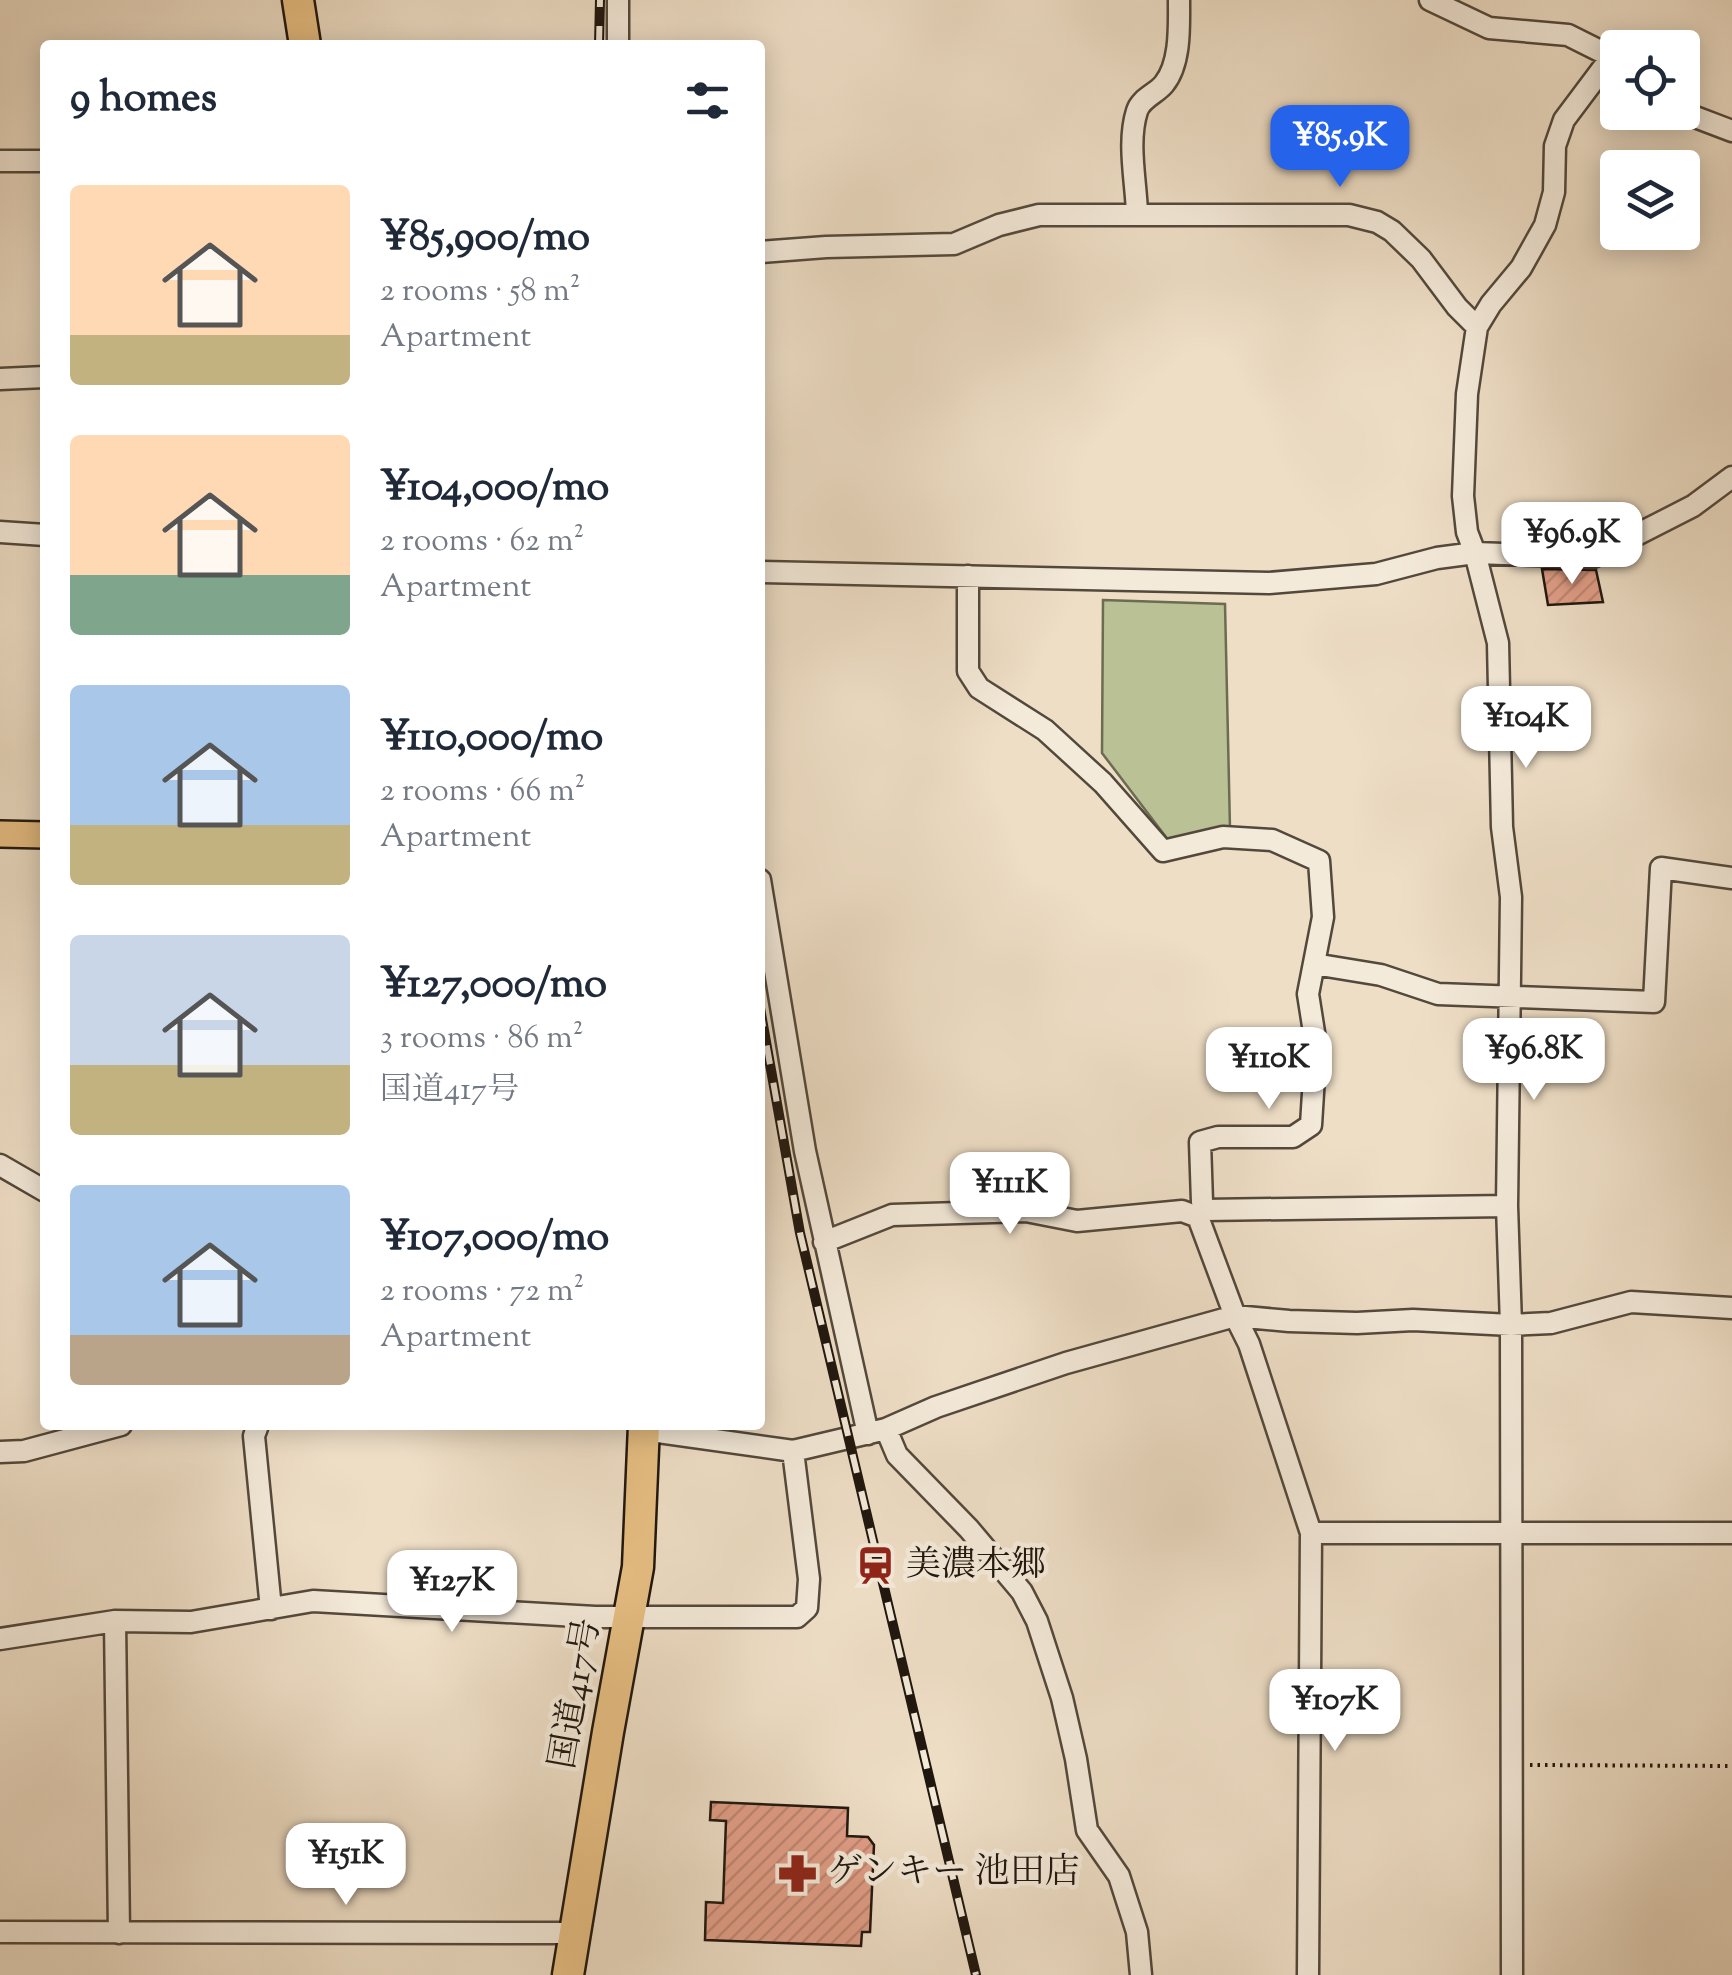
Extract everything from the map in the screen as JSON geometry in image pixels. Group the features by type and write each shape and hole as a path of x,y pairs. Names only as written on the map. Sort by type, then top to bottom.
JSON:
{"highway":[{"path":"298,0 304,40"},
{"name":"国道417号","path":"568,1975 638,1566 644,1430"}],"main road":[{"path":"0,834 40,835"}],"street":[{"path":"618,0 618,40"},
{"path":"1137,213 1133,130 1138,106 1164,84 1174,67 1179,0"},
{"path":"1430,0 1489,28 1568,35 1600,51"},
{"path":"1512,1975 1511,1325 1506,1206 1511,897 1502,827 1498,643 1475,552 1466,532 1463,496 1467,394 1477,326 1521,268 1545,225 1554,192 1555,146 1564,120 1600,76"},
{"path":"1700,118 1732,130"},
{"path":"0,162 40,162"},
{"path":"765,252 954,244 999,224 1039,215 1349,215 1377,222 1392,232 1421,259 1456,307 1477,326"},
{"path":"0,379 40,378"},
{"path":"765,572 1269,584 1376,574 1475,552 1593,557 1692,506 1732,478"},
{"path":"0,532 40,535"},
{"path":"968,576 968,671 979,688 1044,730 1103,783 1163,851 1223,837 1272,840 1319,861 1323,917 1308,994 1316,1045 1310,1125 1293,1138 1218,1138 1200,1142 1202,1214 1311,1533 1308,1975"},
{"path":"1314,964 1382,975 1438,994 1654,1002 1662,868 1732,878"},
{"path":"765,910 824,1242 877,1432 969,1529 1022,1592 1037,1621 1069,1729 1087,1830 1119,1876 1138,1932 1141,1975"},
{"path":"0,1165 40,1188"},
{"path":"824,1242 892,1215 1026,1211 1077,1221 1182,1210 1202,1214 1506,1206"},
{"path":"663,1430 793,1451 877,1432 1066,1363 1235,1316 1289,1322 1357,1324 1412,1320 1511,1325 1551,1323 1631,1302 1732,1308"},
{"path":"0,1452 24,1451 102,1430"},
{"path":"256,1430 271,1609"},
{"path":"0,1638 116,1621 191,1622 313,1601 628,1618 798,1617 807,1608 809,1579 793,1451"},
{"path":"1311,1533 1732,1533"},
{"path":"116,1621 119,1932"},
{"path":"0,1932 574,1932"}],"path":[{"path":"1510,1765 1732,1766"}],"green space":[{"path":"1103,600 1225,604 1230,828 1169,841 1102,753"}],"building":[{"path":"1542,569 1596,570 1603,602 1548,605"},
{"name":"ゲンキー 池田店","path":"711,1802 848,1808 847,1836 868,1837 874,1845 870,1932 862,1932 861,1946 705,1940 706,1902 723,1903 726,1821 710,1820"}],"railway":[{"path":"599,40 600,0"},
{"path":"765,1036 800,1233 976,1975"}],"place":[{"name":"美濃本郷","path":"876,1566"},
{"name":"ゲンキー 池田店","path":"798,1873"}]}
